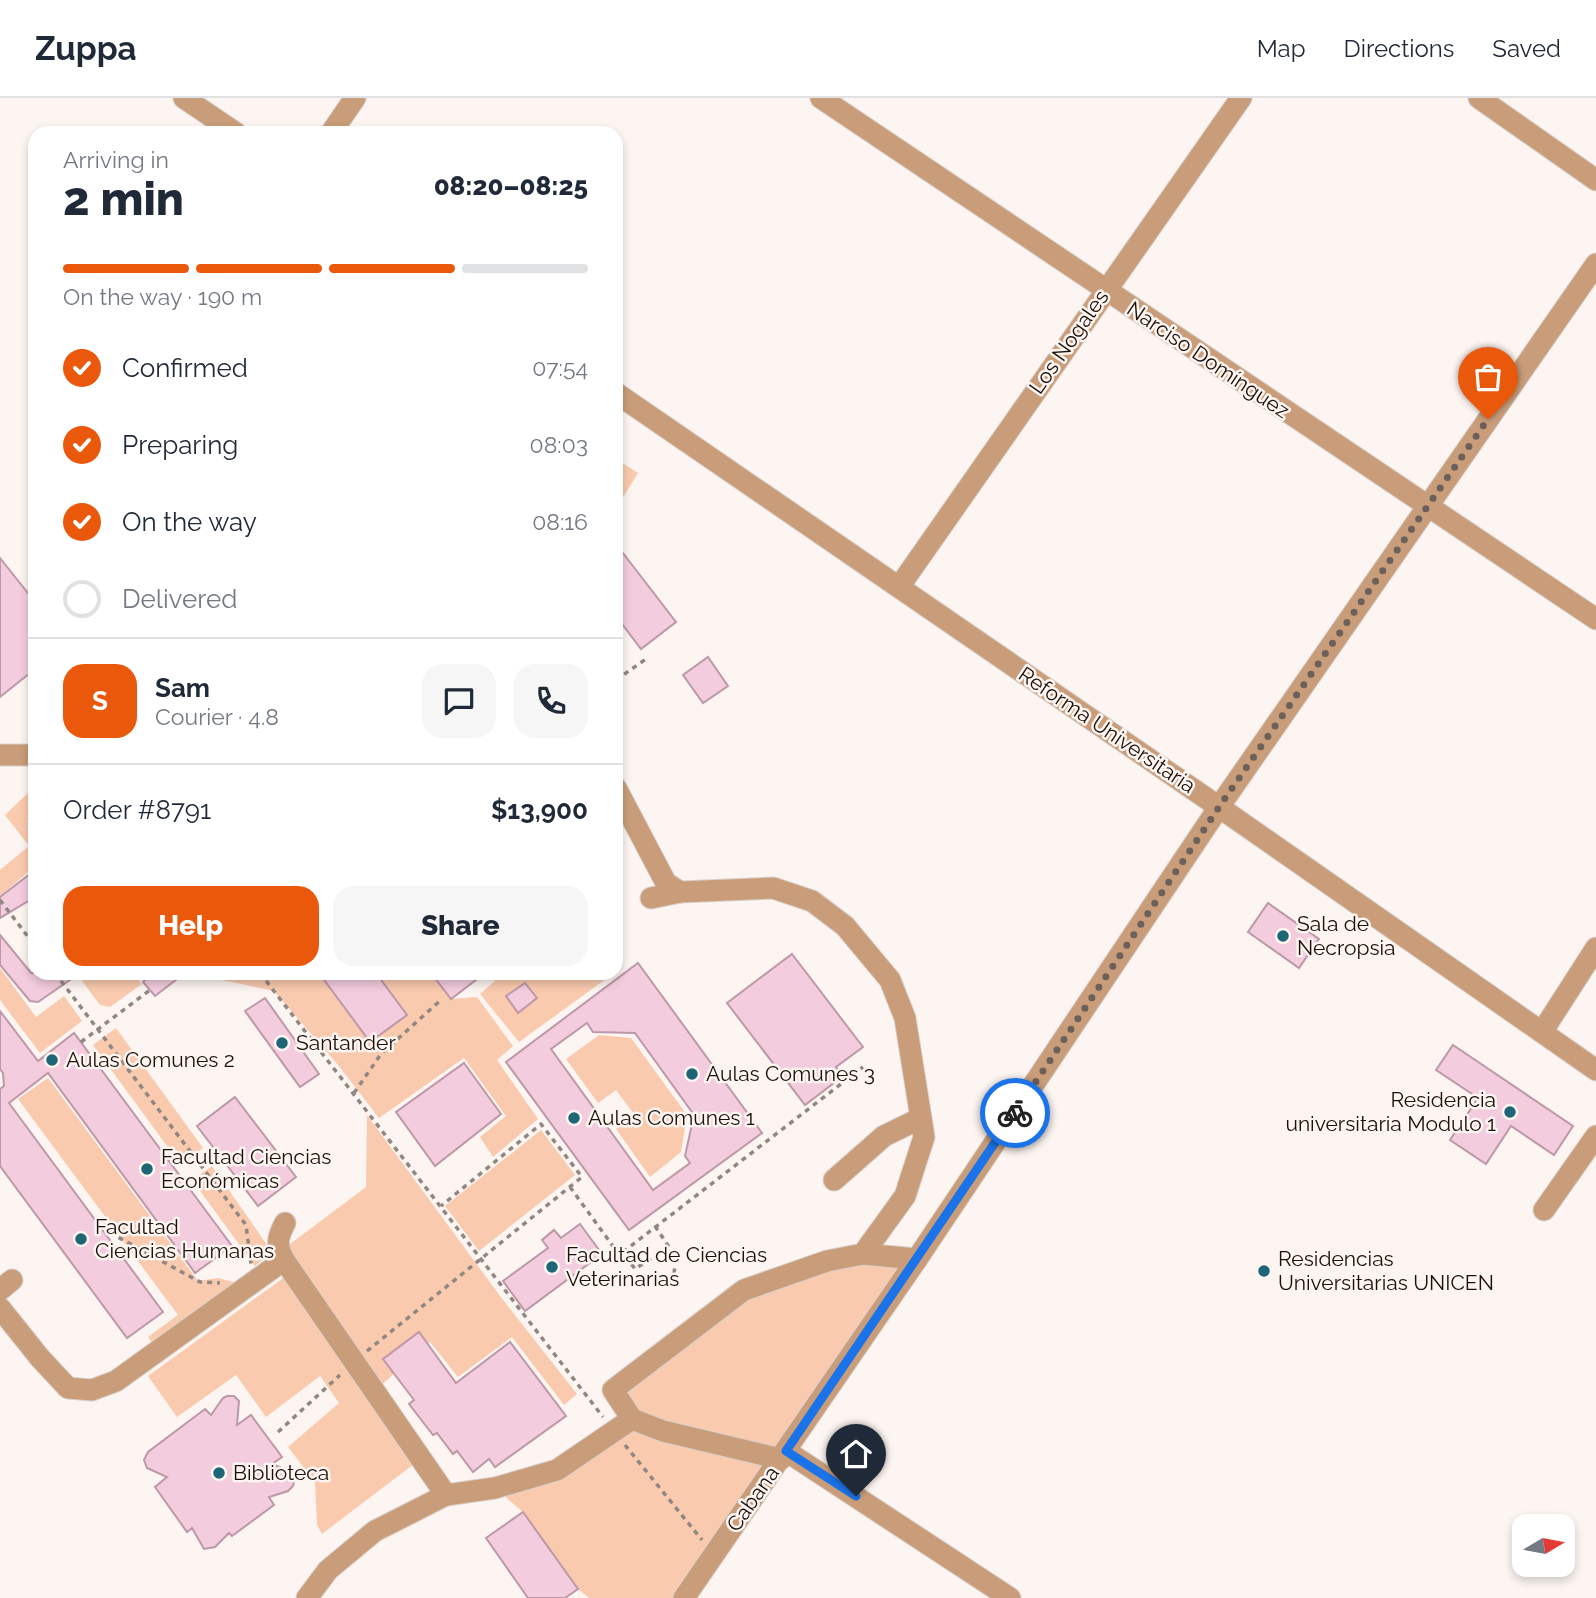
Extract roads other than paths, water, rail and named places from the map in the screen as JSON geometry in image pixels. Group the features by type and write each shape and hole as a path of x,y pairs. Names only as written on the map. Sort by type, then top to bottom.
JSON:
{"street":[{"path":"184,98 226,126"},
{"path":"336,126 355,98"},
{"name":"Los Nogales","path":"899,587 1104,290 1241,98"},
{"path":"1479,98 1596,180"},
{"name":"Narciso Domínguez","path":"820,99 1596,619"},
{"name":"Cabana","path":"684,1598 917,1259 1219,807 1596,264"},
{"name":"Reforma Universitaria","path":"623,398 1596,1070"},
{"path":"0,755 28,755"},
{"path":"623,806 640,848 666,883 680,892"},
{"path":"651,898 680,892 772,888 812,901 845,926 890,980 905,1018 924,1137 905,1196 863,1254"},
{"path":"1542,1032 1596,948"},
{"path":"834,1180 884,1136 921,1118"},
{"path":"1544,1210 1596,1136"},
{"path":"285,1223 278,1238 278,1248 284,1260 446,1495"},
{"path":"917,1259 863,1254 827,1261 744,1290 705,1314 620,1377 613,1390 632,1419 663,1431 784,1455 1010,1598"},
{"path":"0,1308 68,1388 92,1390 110,1373 284,1260"},
{"path":"307,1598 328,1570 375,1531 446,1495 495,1488 557,1470 632,1419"}],"place":[{"name":"Sala de Necropsia","path":"1283,936"},
{"name":"Santander","path":"282,1043"},
{"name":"Aulas Comunes 2","path":"52,1060"},
{"name":"Aulas Comunes 3","path":"692,1074"},
{"name":"Residencia universitaria Modulo 1","path":"1510,1112"},
{"name":"Aulas Comunes 1","path":"574,1118"},
{"name":"Facultad Ciencias Económicas","path":"147,1169"},
{"name":"Facultad Ciencias Humanas","path":"81,1239"},
{"name":"Facultad de Ciencias Veterinarias","path":"552,1267"},
{"name":"Residencias Universitarias UNICEN","path":"1264,1271"},
{"name":"Biblioteca","path":"219,1473"}]}
